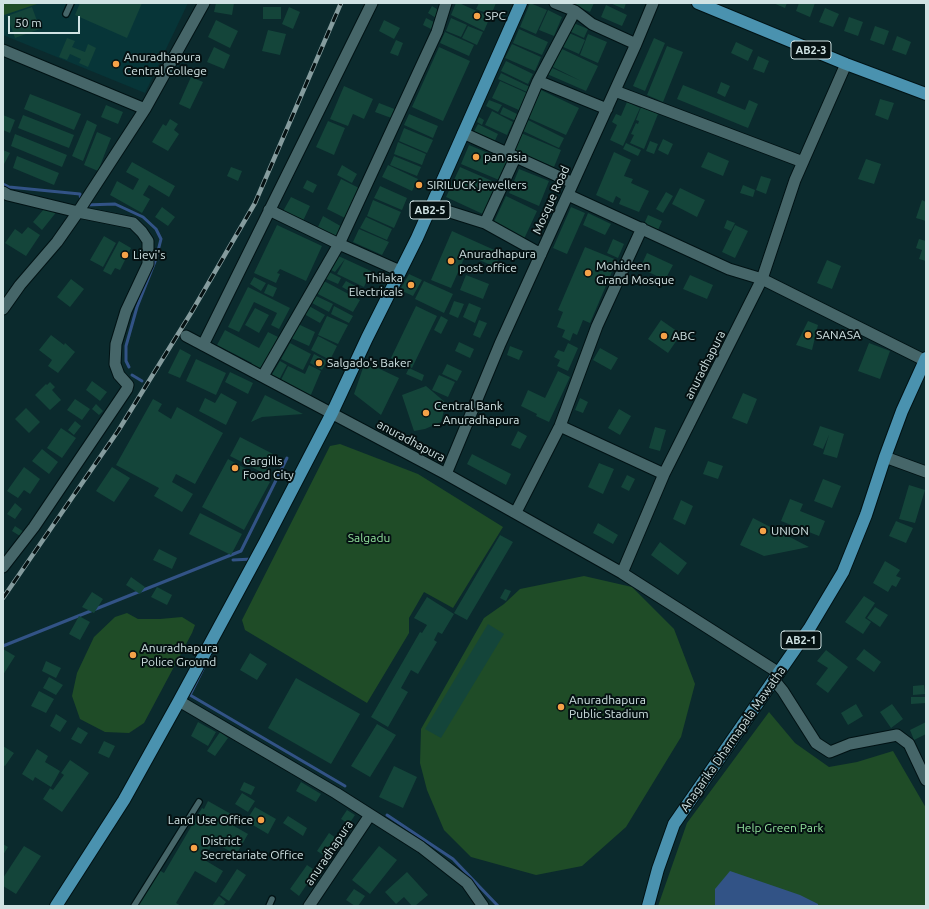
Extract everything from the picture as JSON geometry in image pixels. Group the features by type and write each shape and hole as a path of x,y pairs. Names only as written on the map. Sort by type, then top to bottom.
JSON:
{"main road":[{"name":"AB2-5","path":"56,906 124,800 179,702 332,413 432,206 521,3"},
{"name":"AB2-3","path":"700,3 846,64 926,94"},
{"name":"Anagarika Dharmapala Mawatha","path":"648,906 658,869 674,824 809,629 842,572 866,515 885,457 902,412 925,359"}],"street":[{"path":"3,309 20,285 57,242 78,212 145,109 204,3"},
{"path":"203,345 372,3"},
{"path":"263,376 339,244 437,32 446,3"},
{"path":"555,3 575,11 592,24 636,44"},
{"name":"Mosque Road","path":"446,474 500,344 636,44 652,3"},
{"path":"485,223 538,81 575,11"},
{"path":"3,50 145,109"},
{"name":"anuradhapura","path":"622,572 664,474 762,278 795,180 846,64"},
{"path":"538,81 606,109"},
{"path":"615,91 803,162"},
{"path":"463,133 573,183"},
{"path":"3,192 8,195 78,212 133,223 148,241 148,264 126,311 116,344 115,364 119,375 128,385 34,528 3,567"},
{"path":"568,195 729,269 762,278 925,359"},
{"path":"432,206 485,223 541,254"},
{"path":"269,210 339,244 400,271"},
{"path":"516,512 560,426 597,326 642,228"},
{"name":"anuradhapura","path":"186,336 446,474 622,572 678,608 776,677"},
{"path":"560,426 664,474"},
{"path":"885,457 926,472"},
{"path":"776,677 782,691 816,743 830,752 850,744 897,735 909,744 926,780"},
{"path":"179,702 336,793 421,847 467,884 483,906"},
{"name":"anuradhapura","path":"309,906 370,815"}],"lane":[{"path":"66,14 71,3"},
{"path":"134,906 199,802"},
{"path":"269,906 272,899"}],"shaded area":[{"name":"Anuradhapura Central College","path":"3,3 188,3 145,93 3,35"}],"green space":[{"path":"3,3 40,3 3,15"},
{"name":"Salgadu","path":"340,444 418,474 503,527 453,608 424,592 409,618 409,633 367,703 245,630 242,620 330,446"},
{"name":"Anuradhapura Public Stadium","path":"584,576 632,587 674,629 695,684 681,737 626,827 582,866 536,875 471,857 444,830 427,790 420,763 421,729 484,618 504,604 520,589"},
{"name":"Anuradhapura Police Ground","path":"127,613 138,619 182,617 195,625 144,723 129,733 105,732 80,719 72,696 77,673 94,637 115,617"},
{"name":"Help Green Park","path":"769,712 795,743 829,767 857,762 893,751 926,808 926,906 658,906 687,823"}],"water":[{"path":"730,871 800,895 818,904 818,906 715,906 715,889"}],"building":[{"path":"80,3 142,3 127,38 75,15"},
{"path":"216,3 234,3 232,15 214,12"},
{"path":"456,3 490,17 484,31 451,15"},
{"path":"479,3 496,3 491,15 476,9"},
{"path":"530,3 547,10 536,34 520,27"},
{"path":"568,3 594,3 590,12"},
{"path":"610,3 626,3 624,9"},
{"path":"773,3 787,3 785,8"},
{"path":"799,3 815,3 810,17 796,11"},
{"path":"606,5 627,15 622,26 601,17"},
{"path":"432,6 440,11 436,18 428,13"},
{"path":"32,7 40,29 15,38 7,16"},
{"path":"263,7 281,7 281,19 263,19"},
{"path":"289,7 300,12 293,29 282,24"},
{"path":"825,8 839,14 833,27 819,22"},
{"path":"548,10 562,17 554,36 539,30"},
{"path":"849,17 863,22 858,36 844,31"},
{"path":"426,18 434,22 431,29 423,25"},
{"path":"451,18 467,25 461,37 446,31"},
{"path":"216,20 238,31 230,48 208,37"},
{"path":"384,20 400,28 394,39 379,31"},
{"path":"571,22 588,29 584,38 567,30"},
{"path":"468,26 483,32 477,45 462,38"},
{"path":"875,26 889,31 884,45 870,40"},
{"path":"519,29 548,42 542,55 513,43"},
{"path":"268,30 286,34 280,55 262,51"},
{"path":"445,32 474,45 469,56 440,43"},
{"path":"567,32 585,40 579,54 561,46"},
{"path":"588,34 607,42 598,63 580,55"},
{"path":"897,36 911,42 906,55 892,50"},
{"path":"67,38 75,41 72,47 85,52 88,44 96,48 88,67 79,63 81,59 70,54 67,60 59,57"},
{"path":"654,38 665,43 645,91 633,86"},
{"path":"396,40 403,43 398,56 390,53"},
{"path":"736,42 753,50 748,61 731,53"},
{"path":"512,44 541,57 535,71 505,58"},
{"path":"667,46 683,52 663,102 647,95"},
{"path":"214,47 230,55 224,69 207,62"},
{"path":"439,47 470,61 443,121 412,107"},
{"path":"560,48 598,66 586,91 547,74 550,67 581,81 551,66"},
{"path":"758,56 769,61 764,73 753,69"},
{"path":"506,61 533,74 528,84 501,71"},
{"path":"501,73 530,87 527,92 498,79"},
{"path":"191,77 203,82 190,109 179,104"},
{"path":"500,81 529,94 521,111 492,98"},
{"path":"721,82 730,86 725,97 717,93"},
{"path":"683,85 745,110 749,100 758,104 748,128 677,99"},
{"path":"344,86 373,99 364,119 353,114 348,126 330,119"},
{"path":"541,90 579,108 566,135 528,118"},
{"path":"30,94 81,114 74,130 24,109"},
{"path":"880,99 894,103 888,120 875,115"},
{"path":"489,100 502,105 498,112 486,106"},
{"path":"627,102 640,108 623,146 610,140 617,125 612,122 616,114 621,116"},
{"path":"379,103 397,110 394,119 375,112"},
{"path":"106,105 123,112 118,124 101,117"},
{"path":"503,107 519,115 516,121 500,114"},
{"path":"641,107 658,114 644,149 630,143 634,135 631,134 636,123 638,124 639,121 636,120"},
{"path":"492,111 513,122 507,135 485,125"},
{"path":"409,114 438,126 433,138 404,125"},
{"path":"3,115 15,120 10,133 3,130"},
{"path":"23,115 74,135 69,148 18,128"},
{"path":"479,117 484,120 482,125 477,122"},
{"path":"170,119 178,124 174,130 179,134 168,151 152,142 163,124 166,126"},
{"path":"87,120 97,125 83,161 72,156"},
{"path":"528,120 564,138 559,148 523,131"},
{"path":"328,121 345,128 334,155 316,147"},
{"path":"478,124 498,134 493,145 472,135"},
{"path":"404,128 433,140 427,153 399,141"},
{"path":"97,132 111,138 98,171 84,165"},
{"path":"521,133 561,150 554,167 513,150"},
{"path":"15,134 67,155 62,167 11,146"},
{"path":"663,139 673,144 668,155 658,150"},
{"path":"650,141 658,144 654,154 646,151"},
{"path":"398,142 426,154 422,165 394,154"},
{"path":"626,143 641,150 638,156 623,149"},
{"path":"469,145 507,161 499,180 461,164"},
{"path":"3,150 10,153 3,166"},
{"path":"614,152 631,160 624,176 633,179 631,183 649,191 639,212 619,204 621,199 616,196 613,203 596,195"},
{"path":"708,152 729,161 723,176 701,167"},
{"path":"17,156 59,173 54,185 13,168"},
{"path":"394,156 421,167 417,176 390,165"},
{"path":"866,159 881,164 874,184 858,179"},
{"path":"132,162 175,186 169,197 149,185 143,195 150,199 142,213 110,195 117,181 133,190 139,179 126,172"},
{"path":"342,165 357,174 352,183 337,175"},
{"path":"388,165 418,179 412,191 382,177"},
{"path":"231,167 242,171 238,181 227,176"},
{"path":"460,167 499,184 485,215 446,197"},
{"path":"519,169 549,181 539,206 509,193"},
{"path":"761,176 771,179 766,194 756,190"},
{"path":"341,179 363,190 349,220 327,209"},
{"path":"307,180 317,185 313,193 303,188"},
{"path":"743,185 755,190 753,197 740,193"},
{"path":"380,186 407,198 402,210 374,198"},
{"path":"680,188 705,200 697,217 672,204"},
{"path":"666,192 673,196 663,213 656,209"},
{"path":"506,196 537,211 524,239 493,224"},
{"path":"291,197 310,206 302,223 282,213"},
{"path":"373,200 401,212 394,228 367,216"},
{"path":"922,200 926,202 926,221 916,218"},
{"path":"49,203 58,210 42,230 33,222"},
{"path":"162,207 175,217 168,226 155,217"},
{"path":"571,207 585,213 567,254 553,248"},
{"path":"588,213 611,224 605,235 583,225"},
{"path":"648,215 662,221 658,230 644,224"},
{"path":"323,216 344,228 337,240 317,229"},
{"path":"366,217 392,229 387,240 360,228"},
{"path":"727,220 735,223 731,231 724,228"},
{"path":"277,225 322,246 306,281 280,269 277,273 280,274 276,283 254,273"},
{"path":"735,225 748,231 735,258 722,252"},
{"path":"28,227 40,235 26,256 5,243 15,229 22,234"},
{"path":"359,229 389,242 382,255 353,242"},
{"name":"Anuradhapura post office","path":"452,231 501,253 495,267 466,254 451,288 431,280"},
{"path":"104,236 116,243 103,267 90,260"},
{"path":"613,239 624,244 618,258 607,253"},
{"path":"919,239 926,241 926,261 919,259 922,250 916,248"},
{"path":"119,241 131,248 120,270 115,268 111,275 103,271"},
{"path":"585,247 617,260 590,323 583,320 577,335 573,333 570,341 562,337 565,330 557,327 563,312 558,310"},
{"path":"647,253 673,265 665,280 640,268"},
{"path":"334,254 345,259 335,272 327,268"},
{"path":"345,259 371,271 364,287 337,274"},
{"path":"827,260 841,266 832,289 817,283"},
{"path":"325,270 341,278 338,284 322,277"},
{"name":"Thilaka Electricals","path":"409,274 422,280 413,296 400,290"},
{"path":"466,275 489,284 483,299 460,290"},
{"path":"690,275 713,285 707,299 683,289"},
{"path":"254,277 266,283 261,291 250,284"},
{"path":"71,279 84,289 70,307 57,297"},
{"path":"322,280 360,300 353,312 316,293"},
{"path":"346,281 363,290 360,297 342,287"},
{"path":"424,281 453,294 444,313 415,299"},
{"path":"268,284 277,288 273,297 264,293"},
{"path":"248,287 290,308 279,329 271,325 277,313 254,302 239,332 228,327"},
{"path":"314,295 333,304 329,312 310,302"},
{"path":"454,301 464,304 458,318 449,314"},
{"path":"469,303 481,308 475,323 463,317"},
{"path":"309,306 325,315 320,323 304,314"},
{"path":"334,306 353,316 349,323 331,314"},
{"path":"416,306 437,316 412,368 391,358"},
{"path":"255,308 269,315 259,333 245,325"},
{"path":"327,316 348,325 338,344 318,335"},
{"path":"441,316 448,320 441,334 434,330"},
{"path":"479,320 487,323 480,338 473,335"},
{"name":"ABC","path":"661,320 681,334 668,353 648,339"},
{"name":"SANASA","path":"808,321 818,325 812,350 796,345"},
{"path":"298,324 315,332 309,346 291,338"},
{"path":"225,330 259,348 268,332 278,337 261,370 251,365 252,363 217,345"},
{"path":"51,335 64,345 65,343 75,352 58,373 48,366 52,360 39,350"},
{"path":"318,336 337,346 330,360 311,350"},
{"path":"459,342 474,349 470,358 455,351"},
{"path":"290,343 311,354 303,370 281,359"},
{"path":"568,343 578,348 568,371 557,366 560,360 554,357 558,350 564,352"},
{"path":"869,343 890,351 880,379 858,371"},
{"path":"510,346 523,351 519,360 507,355"},
{"path":"600,348 618,358 611,370 593,360"},
{"path":"180,349 191,355 180,378 168,373"},
{"path":"314,354 327,361 322,370 310,363"},
{"path":"196,359 226,373 216,395 186,381"},
{"path":"280,361 287,365 279,380 271,376"},
{"path":"365,362 399,378 381,415 354,394"},
{"path":"447,364 462,371 457,381 442,374"},
{"path":"309,365 321,371 310,397 280,382 288,366 305,374"},
{"path":"409,368 424,375 422,381 406,374"},
{"path":"558,371 570,377 549,422 536,416 537,414 521,406 528,390 545,398"},
{"path":"230,372 253,383 248,394 225,382"},
{"path":"439,375 455,382 448,397 432,390"},
{"path":"92,381 107,392 100,401 86,390"},
{"path":"50,382 55,387 52,390 61,400 50,410 35,395"},
{"name":"Central Bank _ Anuradhapura","path":"426,386 446,403 441,422 425,429 414,431 402,395"},
{"path":"221,393 237,402 226,425 199,411 205,398 215,403"},
{"path":"743,393 757,399 747,424 732,418"},
{"path":"265,395 303,414 262,417 251,422"},
{"path":"580,398 588,402 583,413 575,410"},
{"path":"75,399 90,409 82,420 67,410"},
{"path":"153,399 162,404 158,411 171,419 177,407 223,433 195,484 176,474 172,482 193,494 182,512 154,496 159,488 116,465"},
{"path":"96,404 103,411 99,415 92,409"},
{"path":"26,408 40,422 29,433 15,419"},
{"path":"619,409 631,416 620,435 608,428"},
{"path":"75,421 81,426 74,435 68,430"},
{"path":"820,426 844,434 837,458 823,454 829,435 823,449 813,445"},
{"path":"655,427 666,430 660,451 649,448"},
{"path":"61,428 76,438 62,458 47,448"},
{"path":"518,431 527,436 520,449 511,445"},
{"path":"240,437 275,455 265,474 230,456"},
{"path":"42,449 58,462 49,474 32,461"},
{"path":"472,454 511,474 506,485 467,464"},
{"path":"228,459 270,482 244,530 202,507"},
{"path":"708,461 723,466 718,479 703,474"},
{"path":"599,463 614,469 603,494 588,487"},
{"path":"24,467 40,479 30,494 24,490 18,498 7,491"},
{"path":"112,467 130,478 114,502 96,491"},
{"path":"627,475 635,479 629,491 621,487"},
{"path":"823,479 841,486 832,508 814,501"},
{"path":"909,485 925,490 915,523 899,519"},
{"path":"790,499 803,504 800,511 825,521 819,536 781,521"},
{"path":"681,500 693,506 685,525 673,519"},
{"path":"15,503 22,509 15,519 7,514"},
{"path":"200,513 242,534 231,555 189,534"},
{"name":"UNION","path":"753,518 809,547 764,556 740,545"},
{"path":"896,521 913,528 906,543 889,536"},
{"path":"598,523 618,535 613,544 593,533"},
{"path":"15,526 24,532 20,536 12,531"},
{"path":"500,535 513,542 467,620 454,613"},
{"path":"660,542 687,563 678,575 651,555"},
{"path":"159,549 177,558 172,569 153,560"},
{"path":"885,561 900,570 896,576 901,578 896,587 892,585 888,592 873,583"},
{"path":"131,577 145,587 140,594 126,585"},
{"path":"157,587 172,595 167,605 151,597"},
{"path":"505,589 511,591 506,601 500,598"},
{"path":"92,592 103,599 94,613 82,607"},
{"path":"864,596 875,603 865,618 871,622 863,634 845,622"},
{"path":"427,597 454,614 442,634 438,632 434,640 437,642 418,674 411,670 401,688 408,692 388,727 371,717 420,632 422,633 427,625 414,618"},
{"path":"875,607 888,615 880,627 867,618"},
{"path":"79,616 90,622 80,640 69,634"},
{"path":"488,624 504,634 441,738 425,729"},
{"path":"3,649 15,656 3,675"},
{"path":"864,649 881,662 874,672 856,659"},
{"path":"826,650 848,667 828,693 816,684 828,668 817,661"},
{"path":"250,653 267,664 257,680 240,670"},
{"path":"46,661 61,668 56,678 42,671"},
{"path":"49,677 63,685 56,695 43,688"},
{"path":"296,678 360,714 331,764 268,728"},
{"path":"924,685 925,694 913,695 913,686"},
{"path":"39,691 54,699 46,713 31,706"},
{"path":"911,697 926,697 926,703 911,704"},
{"path":"856,704 863,716 848,725 841,713"},
{"path":"892,704 903,719 891,728 880,712"},
{"path":"56,714 67,721 60,732 50,726"},
{"path":"198,722 216,732 208,746 191,736"},
{"path":"926,722 926,734 914,740 910,730"},
{"path":"377,724 396,735 370,777 351,766"},
{"path":"78,727 88,733 81,744 71,739"},
{"path":"220,732 228,738 215,756 207,751"},
{"path":"104,741 115,746 109,758 98,753"},
{"path":"3,746 14,753 5,766 3,765"},
{"path":"37,749 48,756 45,762 60,771 51,787 35,777 33,781 22,774"},
{"path":"70,760 89,773 62,812 43,799 50,788 53,790 64,775 61,773"},
{"path":"394,766 417,777 403,808 379,797"},
{"name":"Land Use Office","path":"244,782 255,787 251,795 240,790"},
{"path":"301,782 321,794 316,802 296,791"},
{"name":"Land Use Office","path":"242,793 255,801 248,812 235,804"},
{"name":"District Secretariate Office","path":"208,801 231,814 227,822 248,834 236,855 214,842 203,859 223,871 216,883 195,871 176,903 181,906 138,906 159,870 164,873 202,808 204,809"},
{"name":"Land Use Office","path":"255,807 276,819 268,834 246,821"},
{"path":"347,810 355,815 349,824 341,819"},
{"path":"288,816 307,828 303,836 283,823"},
{"path":"329,833 340,841 328,858 317,851"},
{"path":"3,844 8,847 3,855"},
{"path":"24,846 41,856 16,894 3,886 3,878"},
{"path":"379,846 397,860 370,894 352,880"},
{"path":"307,865 316,871 299,896 290,889"},
{"path":"237,869 246,875 229,901 220,895"},
{"path":"407,872 428,895 415,906 412,906 404,897 396,904 385,892"},
{"path":"354,889 365,896 358,906 355,906 346,900"},
{"path":"219,896 226,902 223,906 212,906"}],"waterway":[{"path":"3,184 9,187 80,194 81,201"},
{"path":"85,205 115,204 143,217 156,229 161,239 156,259 137,307 126,346 126,361 129,367"},
{"path":"132,375 142,381"},
{"path":"3,646 241,551 287,458"},
{"path":"233,560 252,559"},
{"path":"211,653 190,695 345,786"},
{"path":"387,815 453,859 498,906"}],"railway":[{"path":"3,598 118,431 191,313 255,203 341,3"}],"place":[{"name":"SPC","path":"477,16"},
{"name":"Anuradhapura Central College","path":"116,64"},
{"name":"pan asia","path":"476,157"},
{"name":"SIRILUCK jewellers","path":"419,185"},
{"name":"Lievi's","path":"125,255"},
{"name":"Anuradhapura post office","path":"451,261"},
{"name":"Mohideen Grand Mosque","path":"588,273"},
{"name":"Thilaka Electricals","path":"411,285"},
{"name":"SANASA","path":"808,335"},
{"name":"ABC","path":"664,336"},
{"name":"Salgado's Baker","path":"319,363"},
{"name":"Central Bank _ Anuradhapura","path":"426,413"},
{"name":"Cargills Food City","path":"235,468"},
{"name":"UNION","path":"763,531"},
{"name":"Anuradhapura Police Ground","path":"133,655"},
{"name":"Anuradhapura Public Stadium","path":"561,707"},
{"name":"Land Use Office","path":"261,820"},
{"name":"District Secretariate Office","path":"194,848"}]}
